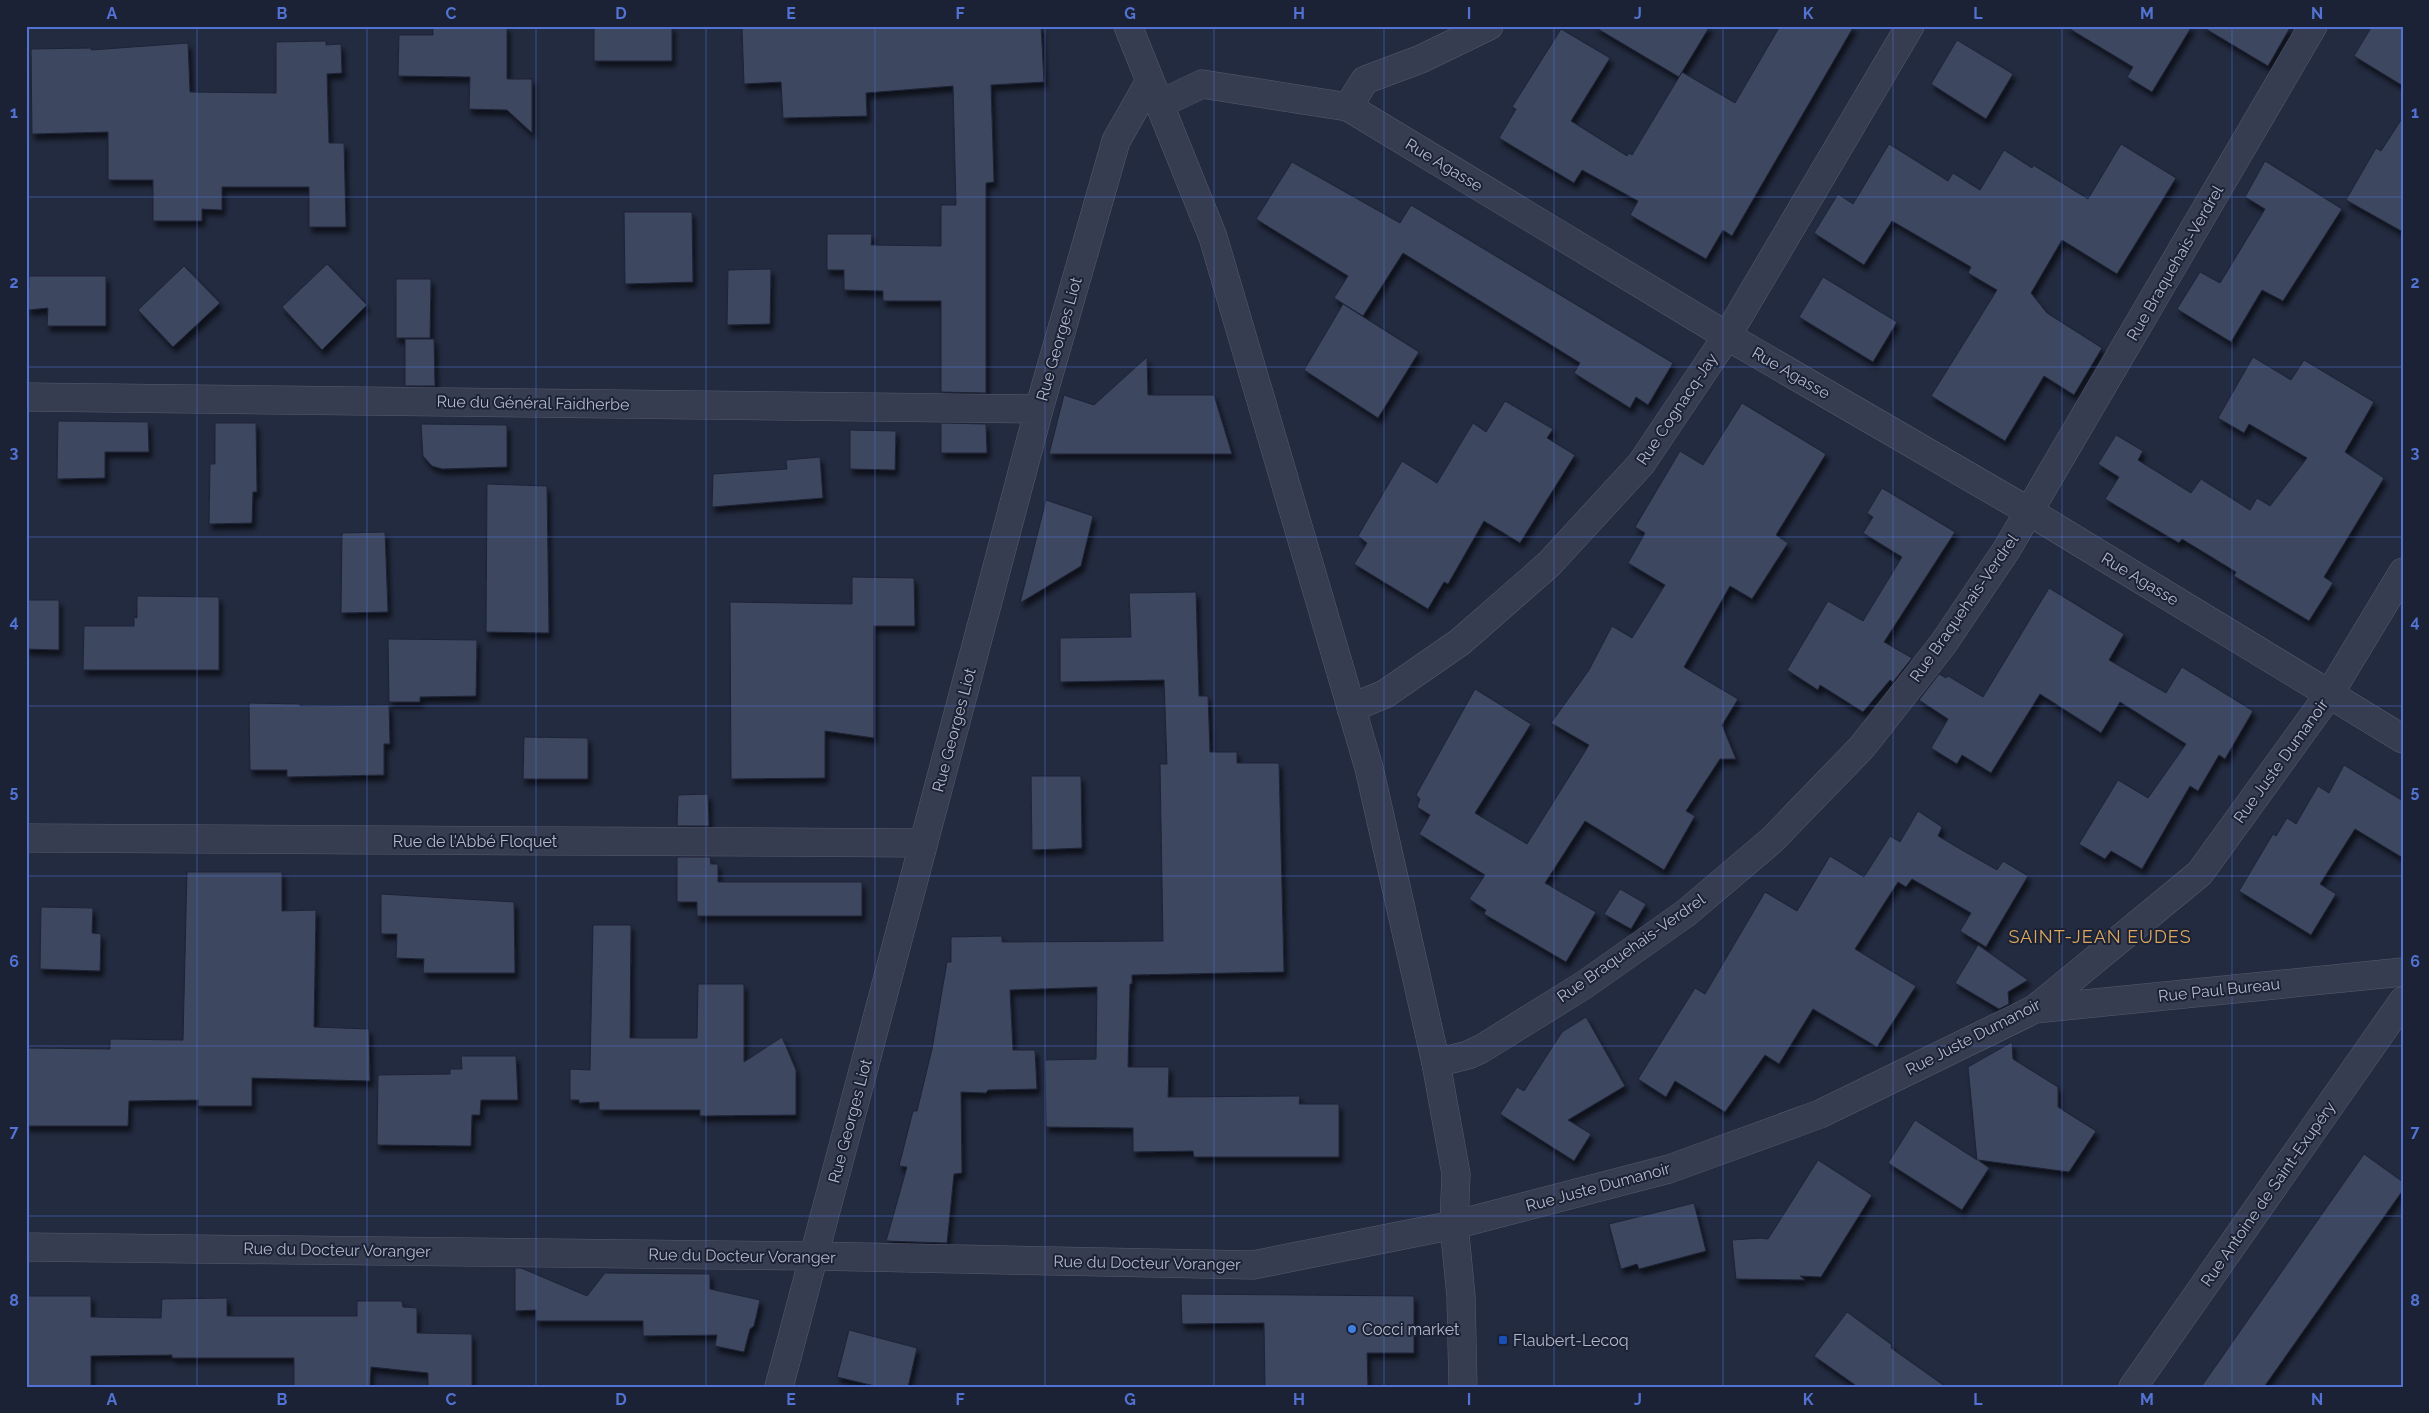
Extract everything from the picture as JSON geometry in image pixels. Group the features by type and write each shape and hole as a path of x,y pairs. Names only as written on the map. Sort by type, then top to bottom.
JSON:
{"street":[{"path":"1128,26 1212,237 1369,768 1436,1063 1456,1174 1454,1225 1461,1296 1463,1387"},
{"path":"1348,107 1365,80 1421,59 1489,26"},
{"name":"Rue Cognacq-Jay","path":"1351,708 1385,694 1460,642 1549,564 1641,464 1727,336 1910,26"},
{"name":"Rue Braquehais-Verdrel","path":"1436,1063 1468,1055 1481,1049 1584,985 1686,913 1772,840 1862,747 1932,659 2030,512 2314,26"},
{"name":"Rue Agasse","path":"1155,92 1202,84 1348,107 1727,336 2030,512 2403,739"},
{"name":"Rue Georges Liot","path":"779,1387 1039,409 1116,141 1155,92"},
{"name":"Rue du Général Faidherbe","path":"26,397 1039,409"},
{"name":"Rue Juste Dumanoir","path":"1454,1225 1669,1169 1820,1114 2035,1008 2200,873 2330,693 2403,572"},
{"name":"Rue de l'Abbé Floquet","path":"26,838 924,843"},
{"name":"Rue Paul Bureau","path":"2035,1008 2403,972"},
{"name":"Rue Antoine de Saint-Exupéry","path":"2133,1387 2403,1001"},
{"name":"Rue du Docteur Voranger","path":"26,1247 814,1256 1253,1265 1454,1225"}],"building":[{"path":"433,26 507,26 507,79 532,79 532,133 507,110 469,109 470,77 398,76 399,35 433,35"},
{"path":"594,26 672,26 672,61 594,61"},
{"path":"742,26 1041,26 1044,82 991,85 994,182 986,183 986,393 941,392 941,301 883,301 883,291 844,290 844,270 827,270 827,234 872,234 871,245 941,246 941,205 956,205 953,86 866,93 867,116 783,118 781,82 744,84"},
{"path":"1593,26 1710,26 1679,77"},
{"path":"1780,26 1854,26 1732,236 1723,230 1706,259 1630,215 1638,201 1582,170 1574,183 1499,138 1516,109 1512,107 1561,29 1610,58 1571,121 1627,156 1629,153 1632,155 1682,72 1735,103"},
{"path":"2065,26 2192,26 2152,92 2127,77 2133,67"},
{"path":"2201,26 2291,26 2268,66"},
{"path":"2372,26 2403,26 2403,86 2354,56"},
{"path":"1957,40 2013,74 1986,119 1931,84"},
{"path":"326,41 326,45 341,44 342,73 327,74 329,143 344,143 346,227 309,227 309,187 222,187 222,210 202,209 202,221 153,221 153,180 108,180 108,132 32,134 31,49 91,48 91,50 188,43 190,92 276,93 276,42"},
{"path":"2403,117 2403,232 2346,200 2376,148 2381,151"},
{"path":"1889,144 1948,181 1953,173 1980,190 2004,150 2032,168 2033,165 2088,199 2121,144 2176,178 2117,274 2062,240 2031,293 2047,313 2102,348 2074,395 2044,376 2005,441 1931,396 1997,290 1968,273 1971,267 1892,221 1864,265 1814,233 1838,194 1853,204"},
{"path":"2265,161 2342,209 2283,301 2262,290 2231,342 2177,309 2200,272 2220,283 2265,209 2245,197"},
{"path":"1292,162 1400,223 1411,205 1673,363 1648,405 1636,397 1630,408 1574,373 1580,363 1403,253 1363,316 1334,298 1348,276 1256,219"},
{"path":"624,212 692,212 693,282 625,284"},
{"path":"327,264 367,305 322,350 282,307"},
{"path":"184,266 220,303 173,347 138,310"},
{"path":"771,269 770,324 727,325 728,270"},
{"path":"29,276 106,276 106,326 47,326 48,308 28,310"},
{"path":"1823,277 1897,322 1873,362 1799,317"},
{"path":"396,279 431,279 430,338 396,338"},
{"path":"1343,304 1419,352 1378,418 1304,370"},
{"path":"405,339 434,339 435,386 405,386"},
{"path":"1147,357 1148,395 1214,395 1232,454 1049,454 1064,395 1094,405"},
{"path":"2253,357 2291,380 2304,360 2374,402 2345,452 2384,478 2324,577 2333,583 2309,621 2234,576 2236,572 2182,539 2179,543 2105,499 2119,477 2098,464 2116,435 2143,451 2138,460 2191,493 2201,479 2250,510 2257,498 2270,506 2307,458 2249,424 2244,433 2218,418"},
{"path":"1505,401 1553,429 1547,438 1575,455 1520,543 1484,521 1448,584 1444,582 1428,609 1354,564 1367,543 1358,536 1402,461 1437,483 1473,423 1486,432"},
{"path":"1742,403 1826,454 1776,535 1788,543 1752,599 1730,586 1684,667 1738,699 1722,725 1736,759 1720,759 1686,811 1695,816 1664,870 1585,821 1545,883 1596,912 1566,962 1484,914 1486,910 1469,899 1485,875 1419,834 1430,815 1417,807 1420,799 1416,795 1475,689 1531,724 1475,813 1527,844 1589,745 1551,723 1589,670 1612,626 1632,638 1665,585 1628,563 1645,533 1635,527 1680,451 1703,465"},
{"path":"58,421 148,422 149,452 105,452 105,478 57,479"},
{"path":"215,423 256,423 257,492 253,492 252,523 209,524 210,464 215,464"},
{"path":"941,423 986,424 987,453 941,453"},
{"path":"421,424 507,425 507,467 442,469 432,466 423,456"},
{"path":"850,430 896,431 895,470 850,469"},
{"path":"820,457 823,498 712,507 713,474 787,469 786,460"},
{"path":"487,484 547,486 549,633 486,632"},
{"path":"1882,488 1955,532 1884,642 1912,658 1893,682 1890,680 1863,712 1820,685 1818,690 1787,670 1828,601 1863,621 1902,557 1863,533 1873,517 1867,513"},
{"path":"1046,500 1093,516 1081,566 1020,603"},
{"path":"385,532 388,612 341,613 342,533"},
{"path":"852,577 914,578 915,626 874,626 874,738 825,731 825,778 731,779 730,602 852,604"},
{"path":"2049,588 2124,634 2109,660 2166,693 2182,667 2253,711 2225,759 2219,755 2198,791 2190,786 2142,869 2111,851 2105,859 2079,844 2118,780 2148,798 2186,744 2120,702 2101,733 2040,694 1991,773 1962,755 1957,764 1931,748 1948,719 1919,700 1939,674 1946,678 1948,676 1983,697"},
{"path":"1196,592 1199,696 1208,696 1210,752 1237,752 1237,763 1279,763 1284,972 1132,975 1132,984 1130,984 1128,1067 1169,1067 1168,1097 1300,1096 1299,1104 1339,1104 1339,1157 1194,1157 1193,1151 1133,1152 1133,1128 1046,1127 1045,1060 1096,1059 1097,987 1010,990 1013,1050 1035,1050 1037,1089 988,1090 986,1093 961,1092 962,1173 954,1174 947,1243 886,1241 907,1167 899,1166 913,1111 917,1111 932,1049 947,962 951,962 951,937 1002,936 1002,942 1163,941 1160,764 1167,764 1164,680 1060,682 1060,638 1131,637 1129,593"},
{"path":"137,596 219,597 219,670 83,670 84,626 134,626 134,617 137,618"},
{"path":"26,600 59,600 59,650 26,649"},
{"path":"388,639 477,640 476,696 420,697 420,702 389,702"},
{"path":"249,703 300,704 300,706 389,705 390,744 384,744 384,775 287,777 287,770 250,770"},
{"path":"524,737 588,738 588,779 523,779"},
{"path":"2344,765 2403,801 2403,858 2355,829 2320,884 2336,894 2311,935 2239,891 2273,834 2276,836 2287,818 2296,824 2318,786 2329,793"},
{"path":"1031,776 1081,776 1082,848 1032,850"},
{"path":"708,794 709,826 677,826 678,795"},
{"path":"1918,811 1942,827 1938,836 1997,870 2003,861 2028,876 1986,947 1960,931 1971,913 1912,879 1906,887 1898,882 1855,949 1916,986 1877,1047 1813,1009 1779,1064 1765,1055 1725,1112 1675,1081 1666,1097 1638,1079 1695,988 1705,994 1765,892 1797,911 1830,856 1864,877 1890,836 1900,842"},
{"path":"677,857 710,857 711,864 718,864 718,882 862,882 862,916 697,916 697,902 677,902"},
{"path":"187,872 282,872 282,911 316,910 314,1027 369,1029 370,1081 252,1078 252,1106 198,1106 198,1100 129,1101 128,1126 26,1126 26,1048 110,1049 110,1039 183,1040"},
{"path":"1620,889 1646,904 1631,929 1604,914"},
{"path":"381,894 514,902 515,973 423,973 424,959 396,958 397,934 381,934"},
{"path":"41,907 93,908 92,933 101,934 100,971 40,969"},
{"path":"593,925 631,925 630,1038 697,1038 698,984 744,984 744,1062 782,1037 796,1070 796,1115 700,1116 700,1110 599,1110 599,1102 579,1103 579,1100 570,1100 570,1069 590,1070"},
{"path":"1978,945 2028,980 2008,992 2009,1004 1999,1009 1955,983"},
{"path":"1586,1017 1625,1086 1568,1120 1591,1134 1574,1161 1500,1114 1517,1087 1524,1091 1562,1032"},
{"path":"2012,1042 2013,1059 2058,1087 2058,1107 2096,1131 2069,1172 1978,1160 1989,1168 1962,1210 1888,1163 1915,1120 1977,1160 1968,1067"},
{"path":"461,1056 516,1056 518,1100 481,1100 480,1115 472,1115 471,1146 377,1145 378,1075 450,1074 450,1069 462,1069"},
{"path":"2364,1154 2403,1182 2403,1190 2264,1387 2201,1387"},
{"path":"1818,1160 1872,1195 1821,1277 1800,1276 1805,1280 1736,1279 1732,1240 1768,1239"},
{"path":"1694,1203 1706,1251 1639,1269 1637,1264 1621,1269 1609,1224"},
{"path":"515,1268 521,1268 587,1296 605,1273 710,1274 710,1289 760,1300 754,1326 750,1329 744,1352 715,1346 717,1335 643,1336 643,1321 536,1321 536,1310 515,1311"},
{"path":"1181,1294 1414,1296 1414,1353 1367,1353 1368,1387 1265,1387 1264,1323 1182,1324"},
{"path":"26,1296 91,1296 91,1317 161,1318 162,1299 227,1298 227,1316 357,1316 357,1301 402,1301 403,1307 417,1308 417,1333 472,1334 472,1387 431,1387 428,1385 428,1373 371,1367 370,1387 294,1387 294,1358 172,1358 172,1355 91,1356 91,1387 26,1387"},
{"path":"1847,1312 1892,1345 1891,1348 1946,1387 1858,1387 1814,1356"},
{"path":"849,1330 917,1348 908,1387 879,1387 837,1377"}],"place":[{"name":"Cocci market","path":"1352,1329"},
{"name":"Flaubert-Lecoq","path":"1503,1340"}],"district":[{"name":"SAINT-JEAN EUDES","path":"2100,936"}]}
